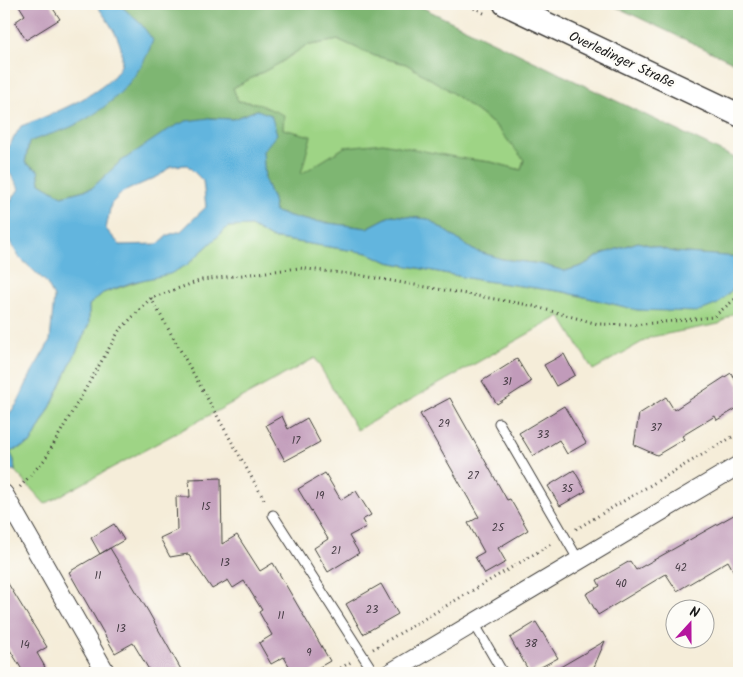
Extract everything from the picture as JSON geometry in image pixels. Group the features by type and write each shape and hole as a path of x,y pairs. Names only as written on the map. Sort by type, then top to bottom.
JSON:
{"street":[{"name":"Overledinger Straße","path":"505,4 739,115"},
{"path":"390,673 739,465"},
{"path":"8,492 106,673"}],"lane":[{"path":"499,423 579,561"},
{"path":"272,515 374,673"},
{"path":"474,623 503,673"}],"path":[{"path":"8,492 21,487 45,459 119,331 151,298 202,280 299,268 358,274 529,305 598,324 633,325 713,317 739,296"},
{"path":"151,298 272,515"},
{"path":"332,673 739,433"}],"green space":[{"path":"119,4 415,4 739,160 739,257 674,252 638,242 602,254 582,266 565,271 540,264 502,259 473,250 428,219 392,215 367,228 305,220 275,212 273,200 265,180 257,110 233,119 209,118 143,148 120,162 92,188 62,196 40,183 38,170 25,163 29,142 74,125 113,100 141,24","holes":["339,40 375,56 406,64 447,89 496,126 524,160 521,170 491,162 383,143 345,147 301,174 311,136 283,129 284,115 256,103 238,101 233,88 280,63 305,46"]},
{"path":"610,4 739,4 739,65"},
{"path":"339,40 375,56 406,64 447,89 496,126 524,159 521,170 491,162 345,147 301,175 283,129 256,103 238,101 233,88 280,63 305,46"},
{"path":"251,226 271,238 368,253 388,262 478,280 564,292 638,310 718,304 732,290 739,287 739,309 719,324 651,337 593,370 560,316 357,430 315,358 45,504 15,471 14,460 10,452 31,443 51,406 89,324 89,305 103,293 187,265 228,227"}],"water":[{"path":"96,4 119,4 141,24 153,40 148,54 133,78 113,100 77,124 29,142 25,163 38,170 40,183 62,196 92,188 120,162 171,128 186,121 209,118 233,119 257,110 271,115 277,134 263,151 265,180 273,200 275,212 305,220 367,228 392,215 428,219 473,250 502,259 540,264 565,271 582,266 602,254 638,242 674,252 739,257 739,287 732,290 718,304 698,312 637,310 564,292 478,280 388,262 368,253 271,238 251,226 228,227 187,265 170,274 133,282 103,293 89,305 89,324 51,406 31,443 10,452 14,460 15,471 5,468 4,420 17,404 32,372 50,341 54,297 46,282 19,257 6,235 6,208 19,189 5,165 4,159 7,149 21,126 47,116 96,91 118,70 122,59 120,44","holes":["187,165 203,181 206,207 181,231 168,235 158,244 120,245 106,229 111,204 123,192 159,176 171,166"]}],"building":[{"path":"18,4 50,4 60,19 26,40 15,22 25,15"},
{"path":"564,354 575,375 556,386 544,365"},
{"path":"517,359 531,382 497,404 482,381"},
{"path":"731,373 739,386 739,407 717,420 715,416 682,436 684,439 657,455 634,445 639,414 666,397 674,410"},
{"path":"450,398 507,500 510,499 528,530 498,548 506,562 485,574 475,557 484,552 468,523 479,517 420,414"},
{"path":"564,406 586,443 567,454 559,440 533,456 519,433"},
{"path":"282,416 288,429 307,418 320,442 285,461 266,425"},
{"path":"574,470 586,491 560,506 548,486"},
{"path":"325,473 341,500 356,491 371,515 362,520 366,527 349,536 359,553 328,572 314,548 328,539 298,489"},
{"path":"221,478 222,544 237,535 260,571 273,563 330,661 309,673 293,673 284,657 271,664 259,643 272,635 259,612 262,610 244,581 233,588 228,580 212,589 188,554 170,557 160,538 177,530 176,497 190,497 189,479"},
{"path":"739,512 739,581 728,561 677,591 666,574 598,615 586,594 600,586 597,580 630,561 636,570"},
{"path":"114,524 124,540 100,554 91,538"},
{"path":"110,548 183,673 151,673 133,643 115,653 69,572"},
{"path":"4,577 47,647 37,653 45,667 35,673 24,673 4,640"},
{"path":"381,584 398,614 363,634 346,604"},
{"path":"536,622 558,658 530,673 510,638"},
{"path":"605,641 594,667 583,673 550,673"}]}
